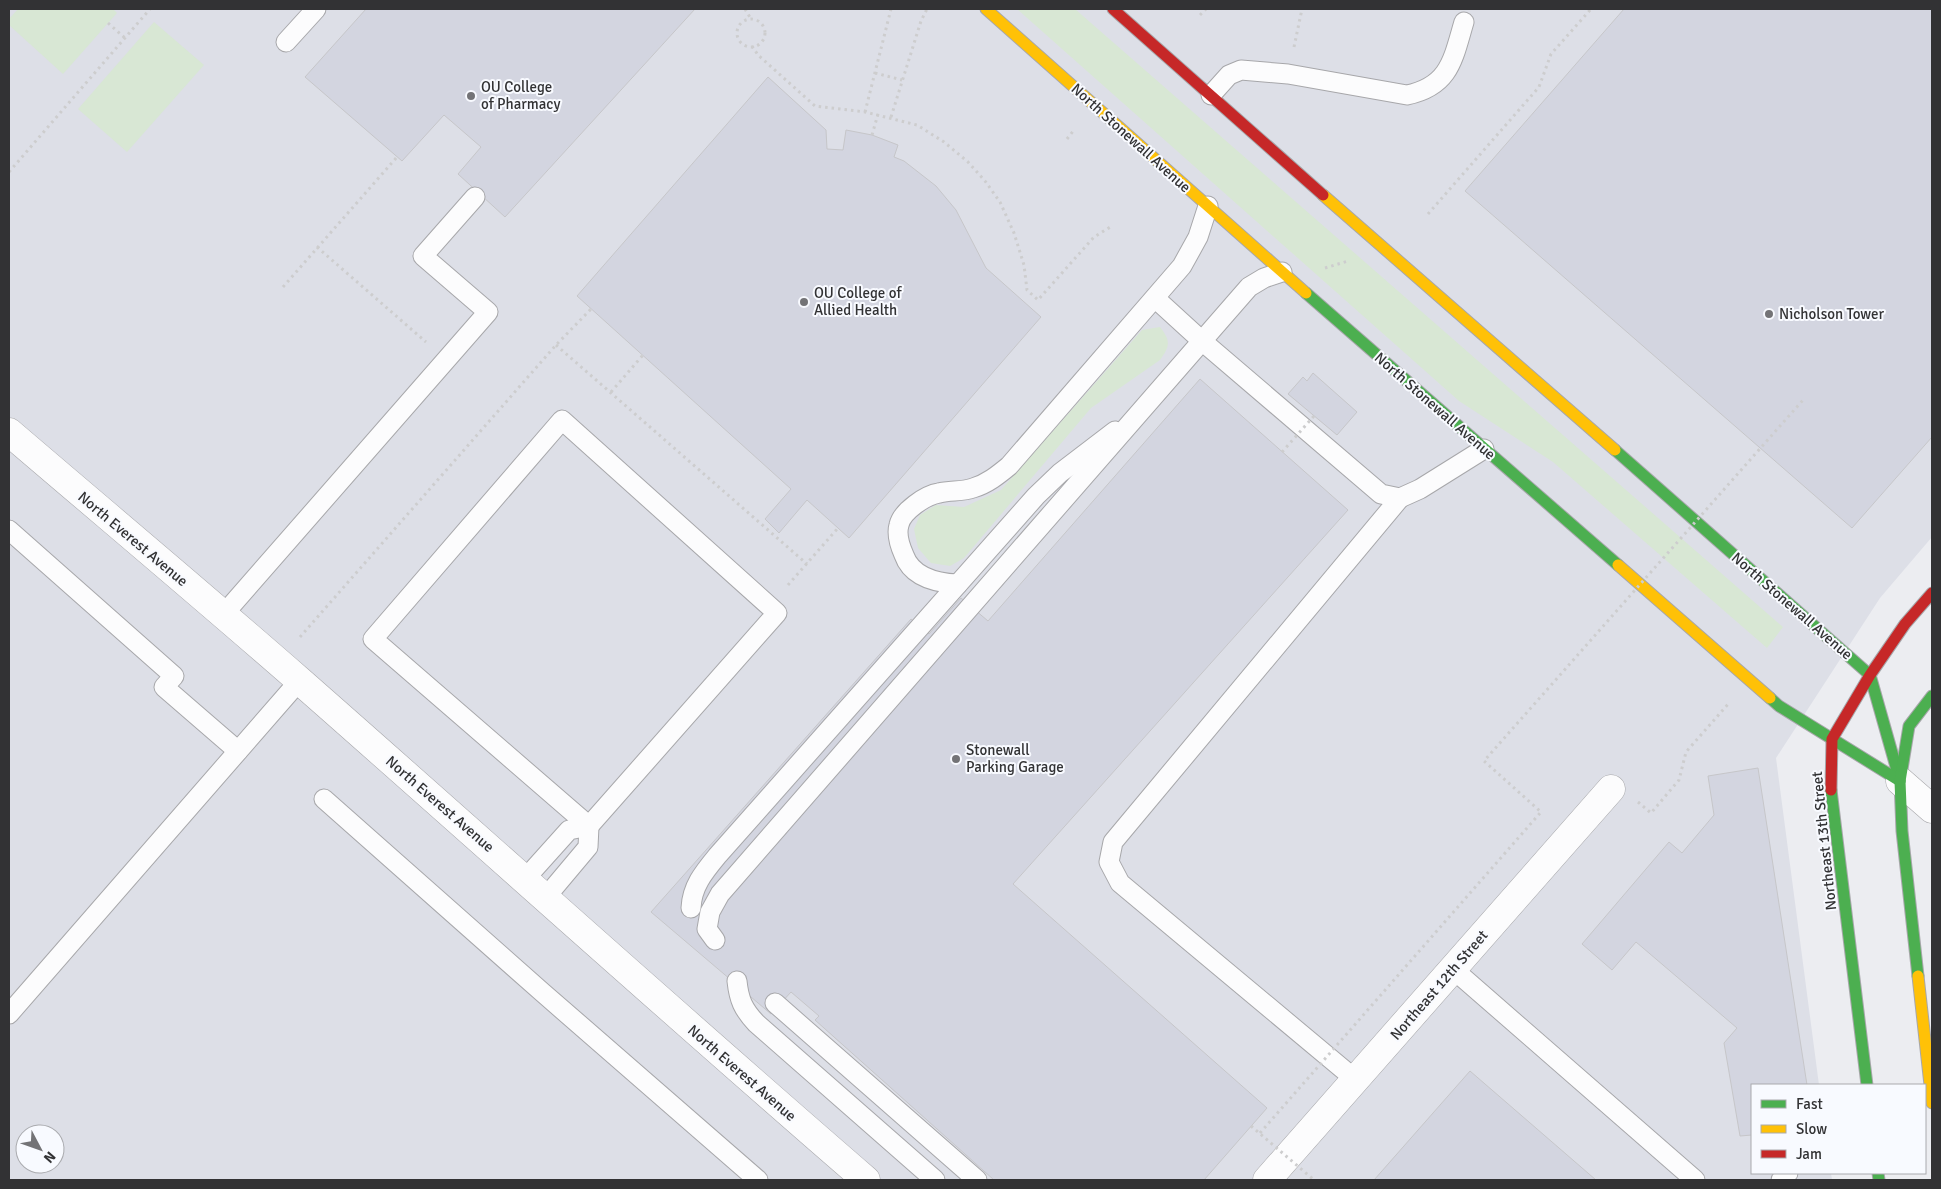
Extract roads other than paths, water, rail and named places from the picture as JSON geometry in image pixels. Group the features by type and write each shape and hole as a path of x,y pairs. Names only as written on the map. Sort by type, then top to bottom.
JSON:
{"main road":[{"name":"North Stonewall Avenue","path":"986,9 1484,449 1779,706 1900,781"},
{"name":"North Stonewall Avenue","path":"1113,9 1870,675"},
{"name":"Northeast 13th Street","path":"1868,1084 1830,784 1832,739 1870,675 1906,624 1932,593"},
{"path":"1870,675 1900,781"},
{"path":"1932,696 1909,726 1900,781 1902,831 1932,1103"}],"street":[{"name":"North Everest Avenue","path":"9,432 300,680 525,878 725,1058 866,1180"},
{"name":"North Stonewall Avenue","path":"1900,781 1932,809"},
{"name":"Northeast 12th Street","path":"1268,1180 1611,790"}],"lane":[{"path":"286,42 316,9"},
{"path":"1211,95 1230,75 1241,70 1288,74 1407,95 1425,91 1441,78 1451,65 1464,22"},
{"path":"223,615 488,312 423,256 475,197"},
{"path":"958,584 937,582 920,575 906,560 899,543 899,524 910,510 925,497 940,492 972,489 990,481 1009,466 1156,299 1182,266 1198,237 1208,206"},
{"path":"714,940 707,929 710,912 720,894 1250,286 1285,274"},
{"path":"1156,299 1381,494 1400,498"},
{"path":"691,908 692,895 700,877 718,855 1036,496 1060,473 1145,406"},
{"path":"525,878 568,830 589,826 777,613 562,420 373,639 589,826"},
{"path":"1356,1080 1120,883 1109,862 1113,842 1400,498 1420,489 1484,449"},
{"path":"9,530 174,676 164,687 238,751"},
{"path":"9,1014 300,680"},
{"path":"324,799 556,1005 758,1180"},
{"path":"546,897 588,847 589,826"},
{"path":"1453,969 1695,1180"},
{"path":"737,980 738,995 745,1010 756,1023 935,1180"},
{"path":"775,1003 977,1180"}],"place":[{"name":"OU College of Pharmacy","path":"471,96"},
{"name":"OU College of Allied Health","path":"804,302"},
{"name":"Nicholson Tower","path":"1769,314"},
{"name":"Stonewall Parking Garage","path":"956,759"}]}
